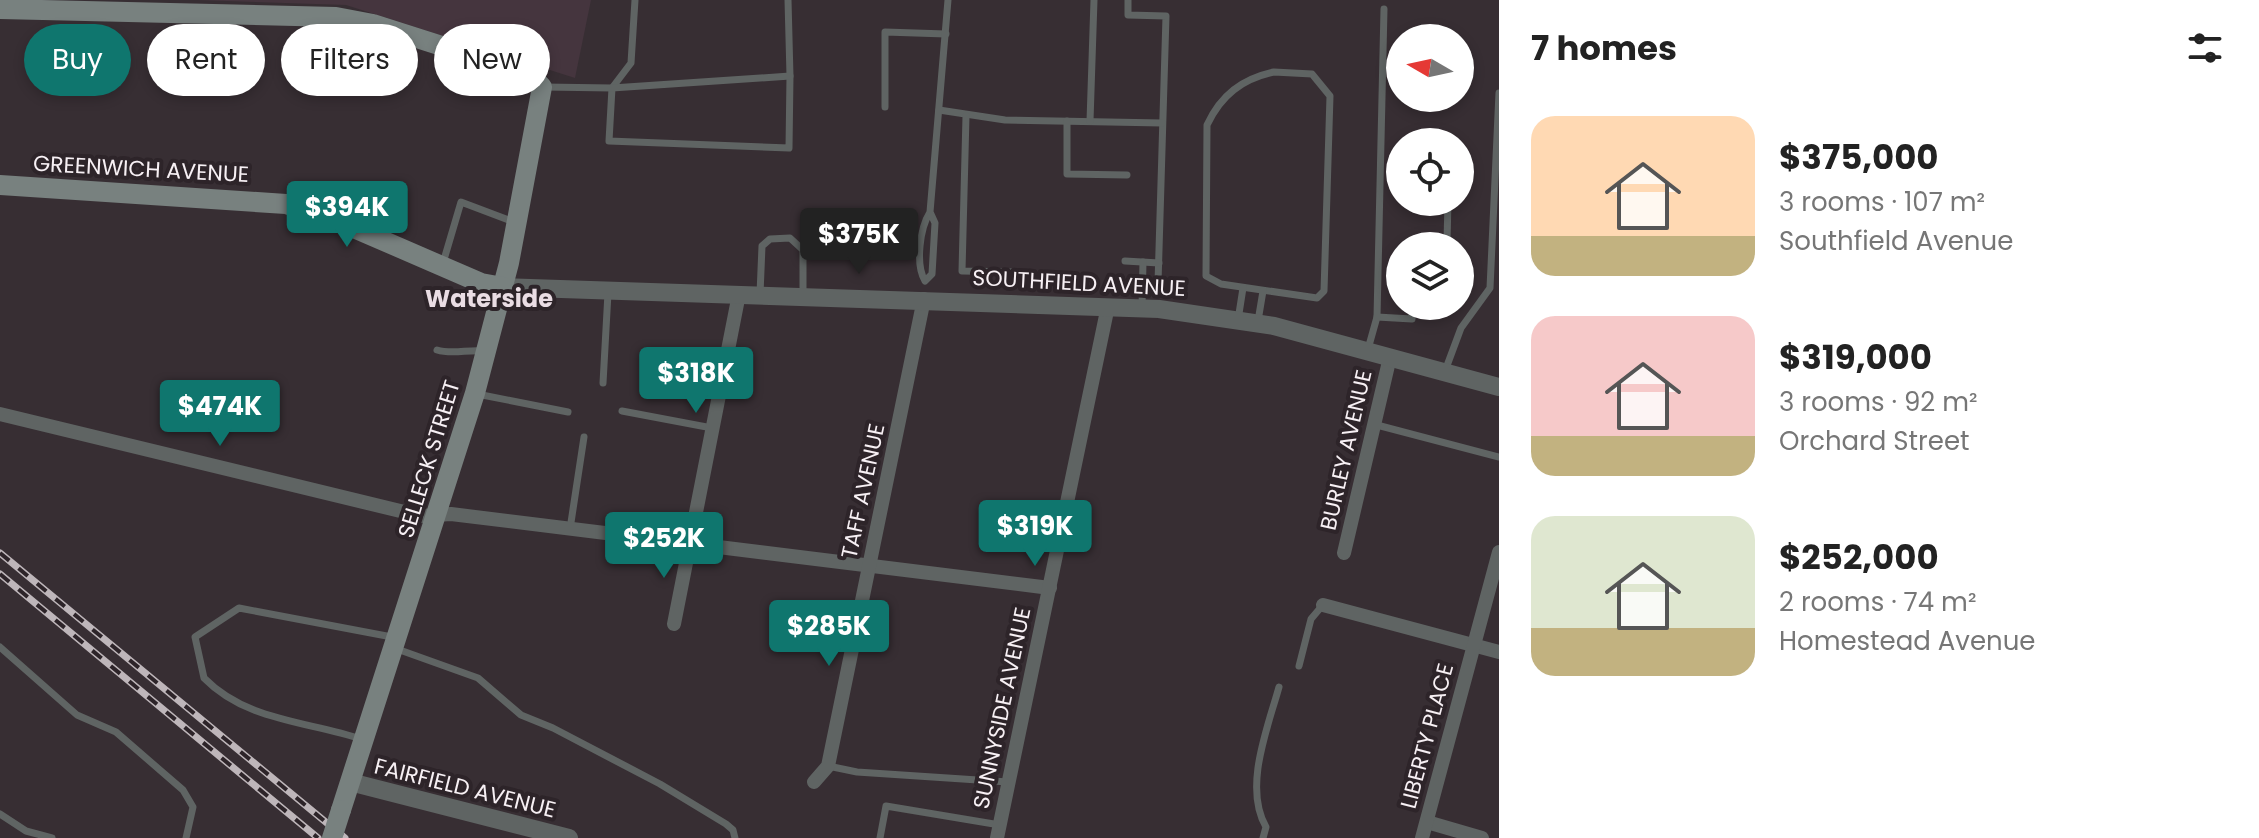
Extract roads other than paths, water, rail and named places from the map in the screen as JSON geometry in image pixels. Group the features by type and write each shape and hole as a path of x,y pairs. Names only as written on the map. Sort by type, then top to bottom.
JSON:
{"main road":[{"path":"0,9 336,17 373,24 434,43"},
{"name":"SELLECK STREET","path":"332,838 475,393 503,287 540,96"},
{"name":"GREENWICH AVENUE","path":"0,185 286,204 340,222 481,283 503,287"}],"street":[{"name":"SOUTHFIELD AVENUE","path":"503,287 803,295 925,290 1142,308 1248,321 1499,387"},
{"name":"TAFF AVENUE","path":"814,782 828,766 925,290"},
{"path":"674,624 739,294"},
{"name":"SUNNYSIDE AVENUE","path":"998,832 1108,306"},
{"name":"BURLEY AVENUE","path":"1344,553 1390,357"},
{"path":"0,414 421,516 570,529 1050,588"},
{"name":"LIBERTY PLACE","path":"1422,838 1499,552"},
{"path":"1323,605 1499,652"},
{"name":"FAIRFIELD AVENUE","path":"350,782 569,838"},
{"path":"1427,822 1482,838"}],"lane":[{"path":"635,0 631,63 612,88 609,141 789,148 788,0"},
{"path":"925,290 921,273 923,223 930,212 948,0"},
{"path":"1090,121 1094,0"},
{"path":"1128,0 1128,15 1166,16 1158,283"},
{"path":"1368,351 1377,317 1384,9"},
{"path":"885,107 885,32 946,34"},
{"path":"1312,74 1330,96 1324,291 1317,298 1243,288 1221,284 1206,276 1207,125 1217,104 1228,92 1260,75 1312,74"},
{"path":"550,87 612,88 790,76"},
{"path":"1444,373 1461,328 1490,288 1499,93"},
{"path":"939,110 966,116 1162,123"},
{"path":"966,116 962,271 1016,272"},
{"path":"1067,121 1067,174 1127,175"},
{"path":"442,267 461,202 516,222"},
{"path":"760,294 762,246 770,239 790,238 803,250 803,295"},
{"path":"1125,261 1159,263"},
{"path":"1142,308 1143,262"},
{"path":"1243,288 1248,321"},
{"path":"603,383 608,291"},
{"path":"1248,321 1263,291"},
{"path":"1377,317 1386,318"},
{"path":"437,350 450,354 469,349 486,351"},
{"path":"475,393 568,412"},
{"path":"622,411 712,428"},
{"path":"1373,424 1499,457"},
{"path":"570,529 584,437"},
{"path":"1299,666 1311,619 1323,605"},
{"path":"364,740 320,726 248,711 204,678 195,637 239,608 396,644 478,678 521,715 553,728 660,784 726,824 733,830 735,838"},
{"path":"0,647 77,715 116,732 183,790 193,807 186,838"},
{"path":"0,663 13,659"},
{"path":"1263,838 1266,827 1260,816 1261,750 1279,687"},
{"path":"828,766 857,772 1008,782"},
{"path":"880,838 886,806 998,832"},
{"path":"0,814 26,831 52,838"}],"railway":[{"path":"0,553 345,838"},
{"path":"0,574 318,838"}],"district":[{"name":"Waterside","path":"489,298"}]}
